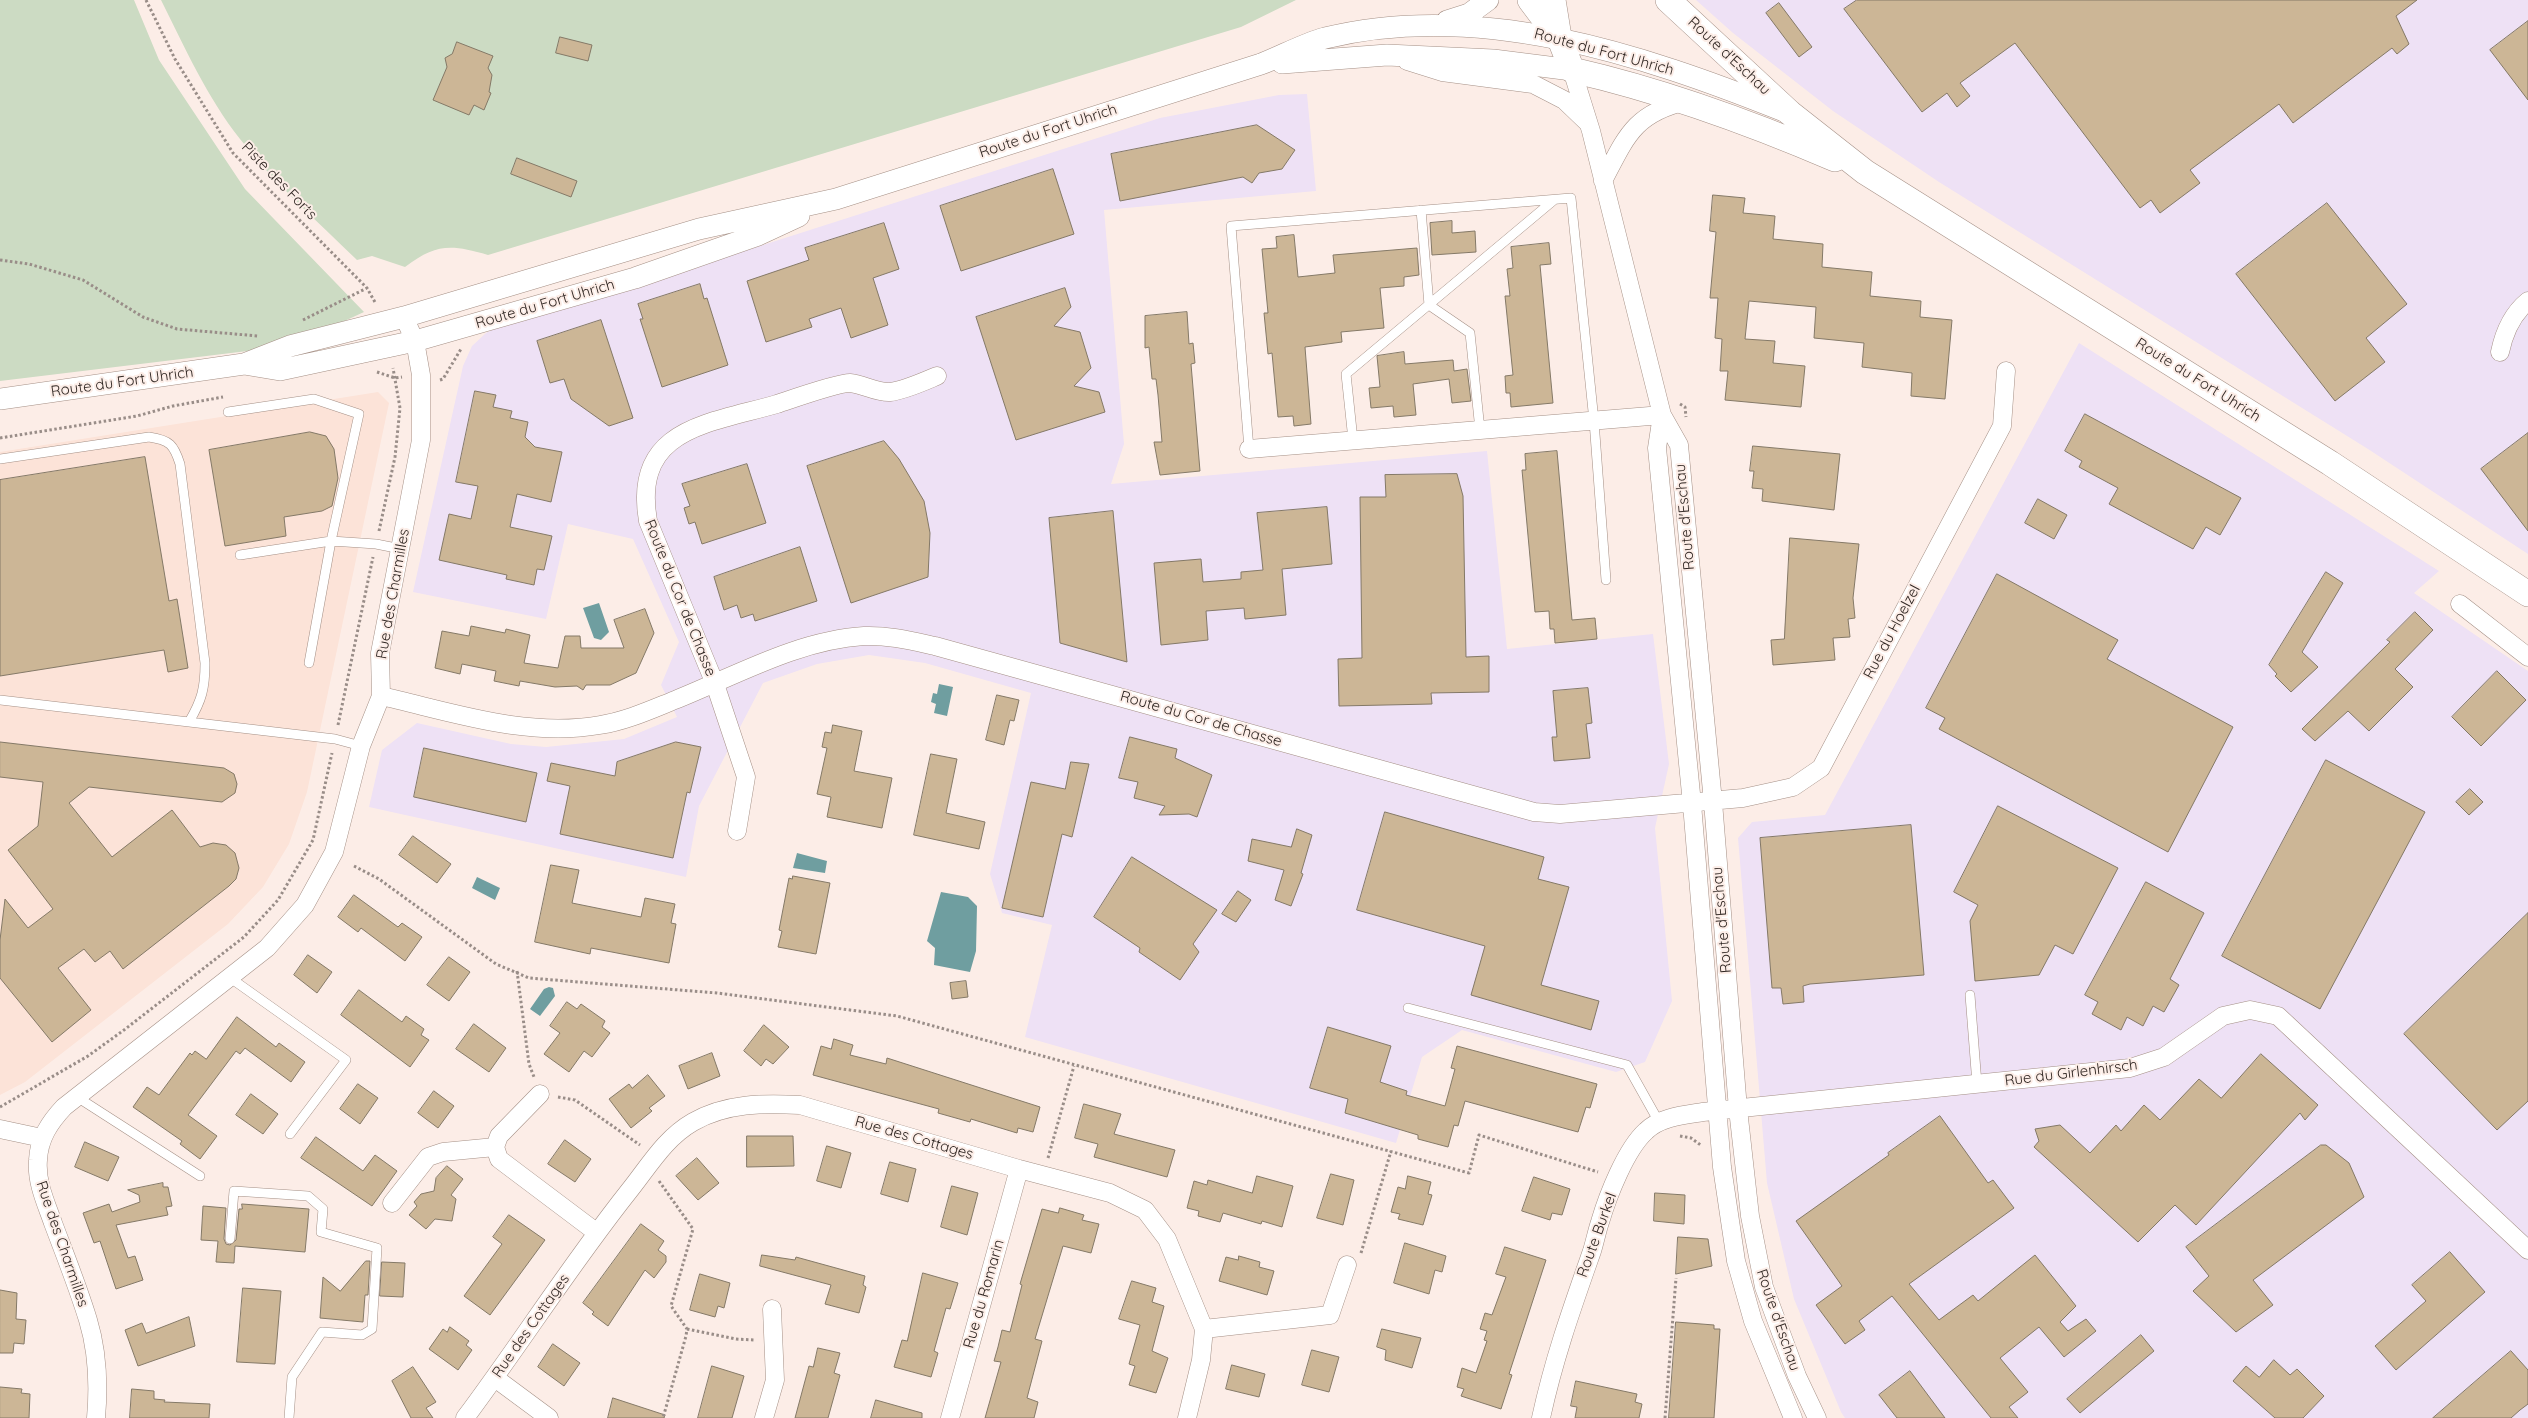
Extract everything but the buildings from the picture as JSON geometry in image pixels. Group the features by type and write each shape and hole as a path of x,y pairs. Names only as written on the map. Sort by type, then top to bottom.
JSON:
{"main road":[{"name":"Route d'Eschau","path":"1530,0 1558,37 1572,70"},
{"name":"Route d'Eschau","path":"1553,0 1558,37"},
{"name":"Route d'Eschau","path":"1668,0 1790,113"},
{"name":"Route du Fort Uhrich","path":"1572,70 1631,84 1688,101 1777,134 1865,172"},
{"name":"Route du Fort Uhrich","path":"1790,113 1865,172 2330,463 2528,594"}],"street":[{"path":"1435,25 1470,14 1488,0"},
{"name":"Route du Fort Uhrich","path":"0,399 244,364 290,346 404,317 699,229 836,199 1262,64 1323,39 1384,28 1435,25 1505,28 1558,37 1710,81 1790,113"},
{"name":"Route du Fort Uhrich","path":"1262,64 1387,55 1493,60 1572,70"},
{"name":"Route du Fort Uhrich","path":"1387,55 1442,72 1533,84 1564,100 1589,124"},
{"name":"Route d'Eschau","path":"1572,70 1589,124 1662,415 1678,446 1713,802 1738,1109 1750,1216 1764,1287 1797,1376 1817,1418"},
{"path":"1603,181 1627,134 1642,120 1656,111 1688,101"},
{"name":"Route du Fort Uhrich","path":"244,364 280,370 415,341 635,278 758,234 836,199"},
{"path":"2500,352 2504,336 2513,318 2528,301"},
{"name":"Rue des Charmilles","path":"96,1418 98,1378 95,1346 40,1184 38,1160 42,1138 55,1117 77,1097 267,948 305,905 318,886 334,852 361,746 381,696 380,653 421,440 421,375 415,341 404,317"},
{"name":"Rue du Hoelzel","path":"1692,804 1767,795 1793,787 1821,768 2002,426 2006,370"},
{"name":"Route du Cor de Chasse","path":"737,831 746,777 714,684 648,521 645,503 645,484 650,468 658,454 677,436 692,428 849,383 890,392 937,376"},
{"path":"1249,449 1662,415"},
{"name":"Route d'Eschau","path":"1662,415 1657,448 1692,804 1722,1166 1736,1261 1753,1321 1793,1418"},
{"path":"2460,604 2528,656"},
{"name":"Route du Cor de Chasse","path":"381,696 517,727 580,728 624,720 782,656 840,639 871,636 905,639 1157,706 1534,812 1560,814 1692,804"},
{"name":"Rue du Girlenhirsch","path":"1718,1112 2130,1068 2164,1057 2223,1016 2250,1010 2278,1016 2528,1250"},
{"path":"540,1094 499,1136 495,1147 500,1158 596,1232"},
{"name":"Rue des Cottages","path":"464,1418 495,1378 596,1232 665,1143 694,1122 726,1109 763,1103 800,1105 1019,1169 1110,1193 1145,1210 1167,1239 1204,1329 1201,1360 1187,1418"},
{"name":"Route Burkel","path":"1541,1418 1567,1318 1592,1250 1602,1214 1638,1139 1652,1125 1659,1122 1684,1115 1718,1112"},
{"path":"0,1129 42,1138"},
{"path":"392,1203 428,1157 443,1152 495,1147"},
{"name":"Rue du Romarin","path":"950,1418 1019,1169"},
{"path":"1204,1329 1330,1315 1346,1265"},
{"path":"764,1418 775,1380 772,1309"},
{"path":"495,1378 549,1418"}],"lane":[{"path":"1249,449 1231,226 1570,198 1594,420 1606,580"},
{"path":"1353,440 1346,374 1554,199"},
{"path":"1421,210 1429,305"},
{"path":"1429,305 1470,333 1480,430"},
{"path":"228,412 314,399 359,414 309,663"},
{"path":"0,459 149,437 163,439 175,448 180,464 205,663 205,684 201,703 190,722"},
{"path":"240,555 332,541 376,544 401,550"},
{"path":"0,700 335,739 361,746"},
{"path":"229,977 346,1060 290,1134"},
{"path":"1970,995 1977,1084"},
{"path":"1408,1008 1626,1065 1659,1122"},
{"path":"77,1097 200,1176"},
{"path":"230,1239 234,1191 308,1196 323,1209 322,1232 377,1248 372,1328 362,1335 322,1332 292,1377 289,1418"}],"path":[{"name":"Piste des Forts","path":"146,0 175,59 233,152 367,288 302,320"},
{"path":"0,260 29,264 83,280 143,317 177,329 262,336"},
{"path":"0,1107 88,1056 244,936 278,900 313,840 395,457 400,408 394,378 379,372 370,373"},
{"path":"0,438 137,416 174,406 229,396"},
{"path":"354,866 379,879 496,964 508,970 517,971 529,978 717,993 897,1016 1469,1173 1479,1135 1606,1174"},
{"path":"517,971 529,1064 540,1094 575,1100 642,1147 649,1166 693,1229 671,1306 687,1329 736,1339 773,1342"},
{"path":"1044,1176 1074,1066"},
{"path":"1677,1136 1690,1138 1702,1146 1704,1151"},
{"path":"1346,1265 1360,1254 1392,1151"},
{"path":"1665,1418 1676,1278"},
{"path":"663,1418 687,1329"}],"shaded area":[{"path":"1696,0 2528,0 2528,554 2368,449 1939,182 1833,111 1733,33"},
{"path":"1307,94 1316,191 1104,210 1124,444 1111,484 1487,451 1507,649 1653,634 1669,764 1655,828 1672,1001 1645,1062 1616,1072 1462,1030 1422,1057 1396,1143 1025,1037 1052,925 1002,913 990,874 1031,693 925,663 869,655 817,664 763,683 699,806 686,877 369,807 382,750 417,723 511,744 546,747 624,739 677,717 661,685 679,642 633,539 568,524 546,619 413,592 463,366 472,346 486,333 503,324 613,293 1160,118 1279,95"},
{"path":"2079,343 2439,571 2414,593 2528,671 2528,1418 1845,1418 1841,1412 1794,1299 1767,1183 1738,838 1752,822 1825,815"},
{"path":"378,392 389,403 307,792 289,844 263,887 228,924 25,1082 0,1095 0,452"}],"green space":[{"path":"0,0 134,0 159,60 245,189 364,312 325,330 264,349 0,381"},
{"path":"161,0 1296,0 1241,27 488,255 463,249 444,248 426,254 405,267 372,256 357,260 267,171 240,139 217,106 197,72"}],"water":[{"path":"599,603 609,632 601,640 594,638 583,608"},
{"path":"939,684 953,687 947,716 934,713 936,704 931,702 933,693 937,694"},
{"path":"797,853 827,861 825,873 793,868"},
{"path":"477,877 500,888 495,900 472,888"},
{"path":"941,892 968,897 977,906 976,951 970,972 934,965 935,948 927,941"},
{"path":"553,988 555,996 540,1016 530,1009 544,989"}]}
